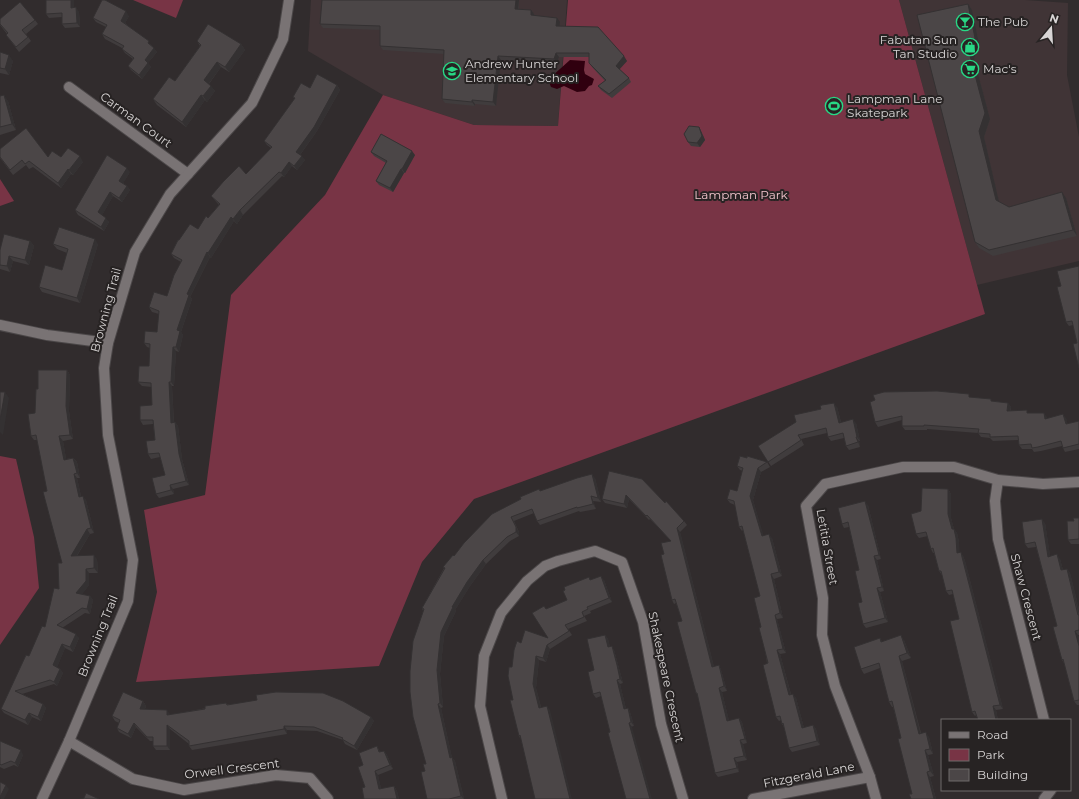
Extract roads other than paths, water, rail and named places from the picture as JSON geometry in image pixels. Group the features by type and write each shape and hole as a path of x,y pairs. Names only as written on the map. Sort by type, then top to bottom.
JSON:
{"street":[{"name":"Browning Trail","path":"42,799 69,741 128,600 133,560 108,435 104,368 108,342 135,252 170,194 252,103 283,39 289,0"},
{"name":"Carman Court","path":"68,87 188,174"},
{"path":"0,325 47,335 108,342"},
{"name":"Letitia Street","path":"876,799 870,777 835,686 822,635 823,598 806,506 825,484 903,467 954,467 998,480 1043,484 1079,482"},
{"name":"Shaw Crescent","path":"998,480 995,501 998,539 1044,719"},
{"name":"Shakespeare Crescent","path":"502,799 480,706 484,656 501,613 527,581 545,566 595,551 622,562 643,622 661,724 683,799"},
{"name":"Orwell Crescent","path":"69,741 133,779 184,794 276,775 310,778 328,799"},
{"name":"Fitzgerald Lane","path":"753,799 870,777"},
{"path":"1044,799 1050,791"}],"place":[{"name":"The Pub","path":"965,22"},
{"name":"Fabutan Sun Tan Studio","path":"970,47"},
{"name":"Mac's","path":"970,69"},
{"name":"Andrew Hunter Elementary School","path":"452,71"},
{"name":"Lampman Lane Skatepark","path":"834,106"}],"park label":[{"name":"Lampman Park","path":"741,195"}]}
